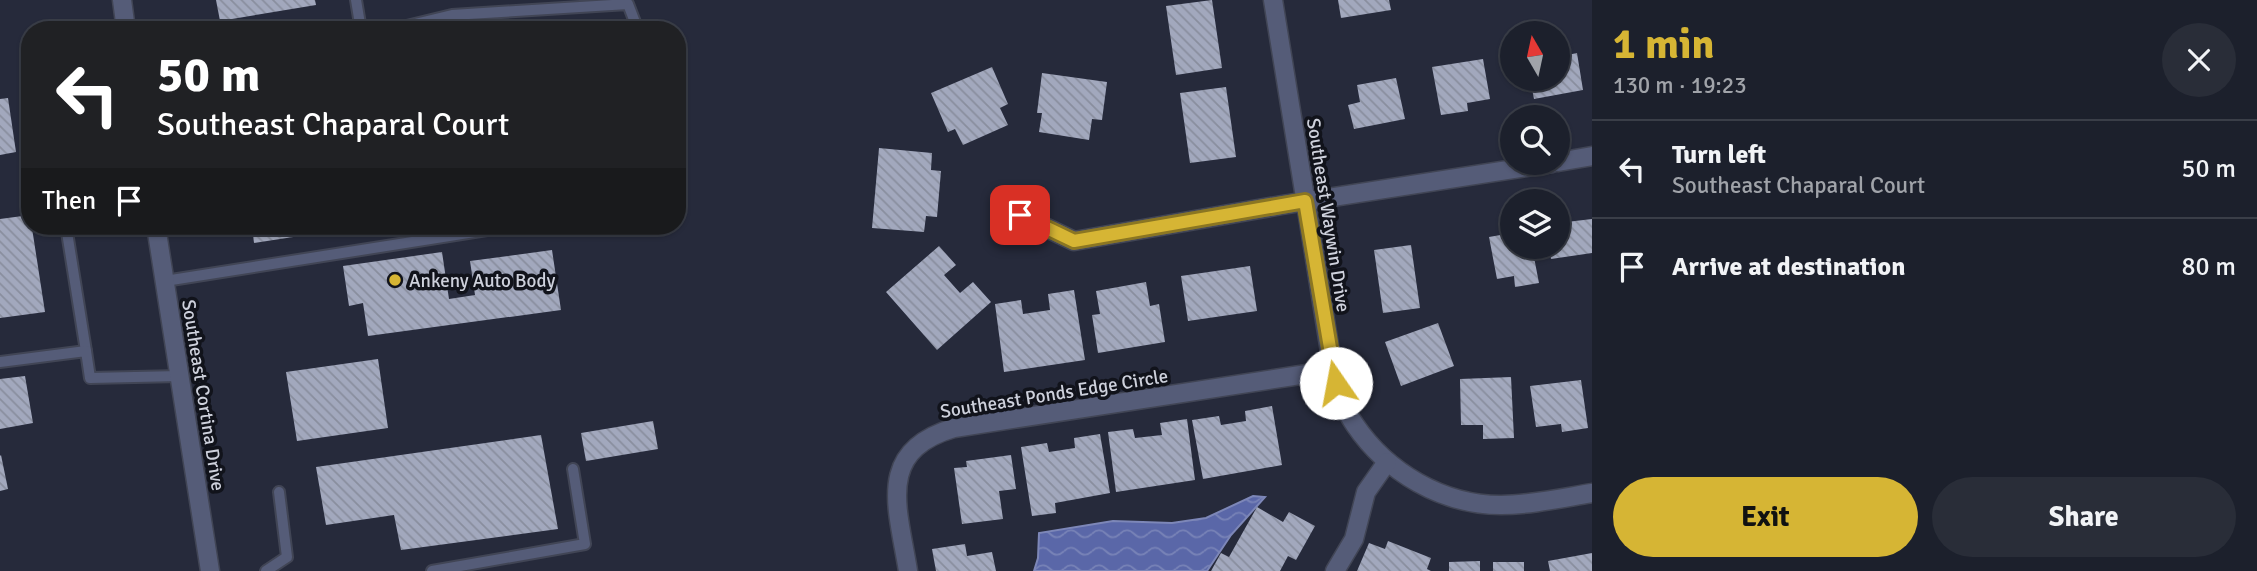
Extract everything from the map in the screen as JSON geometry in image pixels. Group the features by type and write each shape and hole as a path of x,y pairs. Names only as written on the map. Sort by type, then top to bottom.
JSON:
{"street":[{"path":"122,0 125,21"},
{"name":"Southeast Waywin Drive","path":"1273,0 1333,370 1340,397 1353,423 1387,462 1438,493 1469,502 1509,505 1592,493"},
{"path":"1570,160 1592,156"},
{"path":"1020,215 1074,241 1500,171"},
{"name":"Southeast Cortina Drive","path":"157,235 210,571"},
{"name":"Southeast Ponds Edge Circle","path":"908,571 896,497 898,475 902,463 927,438 954,428 1333,370"},
{"path":"1335,571 1354,538 1366,492 1387,462"}],"lane":[{"path":"356,0 360,21"},
{"path":"427,21 452,15 628,4 635,21"},
{"path":"67,235 90,378 180,376"},
{"path":"165,281 456,235"},
{"path":"0,362 86,351"},
{"path":"432,571 585,544 573,469"},
{"path":"266,571 287,557 279,492"}],"water":[{"path":"1253,496 1265,497 1231,535 1207,571 1034,571 1038,558 1039,533 1113,521 1172,523 1206,518"}],"building":[{"path":"216,0 315,0 316,5 220,21"},
{"path":"1212,0 1222,68 1176,75 1166,6"},
{"path":"1338,0 1389,0 1391,10 1341,18"},
{"path":"1577,53 1583,90 1534,99 1532,91 1570,91 1570,54"},
{"path":"1483,59 1490,99 1467,103 1468,111 1441,115 1432,67"},
{"path":"992,67 1008,104 1000,108 1008,125 963,145 955,129 948,132 931,93"},
{"path":"1042,73 1107,82 1102,120 1092,119 1089,140 1039,132 1042,113 1037,113"},
{"path":"1396,78 1405,119 1354,129 1348,105 1360,102 1357,85"},
{"path":"1226,87 1236,157 1190,163 1180,93"},
{"path":"8,98 16,152 0,155 0,99"},
{"path":"879,148 932,153 931,170 941,171 937,217 926,216 924,232 872,228"},
{"path":"21,216 21,235 33,235 45,312 0,318 0,219"},
{"path":"1592,219 1592,253 1570,256 1570,222"},
{"path":"253,235 306,235 254,243"},
{"path":"1500,235 1500,259 1534,259 1539,283 1515,287 1514,276 1497,279 1489,237"},
{"path":"1411,245 1420,308 1383,313 1374,250"},
{"path":"939,246 956,265 944,275 960,293 973,282 991,302 937,350 886,292"},
{"name":"Ankeny Auto Body","path":"552,250 561,310 368,336 363,303 349,306 343,266 442,252 449,299 475,295 470,261"},
{"path":"1250,266 1257,311 1188,321 1181,276"},
{"path":"1146,282 1150,306 1159,304 1165,342 1098,353 1092,315 1100,314 1096,291"},
{"path":"1074,290 1085,360 1004,372 995,304 1021,300 1023,314 1050,310 1048,294"},
{"path":"1438,323 1454,366 1401,386 1385,342"},
{"path":"378,359 388,428 297,441 286,372"},
{"path":"25,376 33,423 0,429 0,379"},
{"path":"1511,377 1514,438 1483,439 1483,425 1461,425 1460,379"},
{"path":"1581,380 1588,428 1562,432 1561,424 1536,427 1530,386"},
{"path":"1272,406 1282,465 1203,479 1192,420 1219,416 1221,425 1246,421 1245,411"},
{"path":"1187,419 1195,480 1116,492 1108,432 1133,429 1135,438 1162,435 1160,423"},
{"path":"653,421 658,449 586,461 581,433"},
{"path":"1100,434 1110,493 1055,503 1056,513 1032,516 1021,447 1047,443 1049,452 1075,448 1074,438"},
{"path":"541,435 558,529 401,550 394,515 326,525 316,467"},
{"path":"1011,455 1016,489 999,491 1003,519 962,524 954,468 967,467 966,461"},
{"path":"0,456 8,489 0,491"},
{"path":"1257,507 1283,522 1289,512 1315,526 1296,560 1288,556 1280,571 1211,571 1221,553 1229,557"},
{"path":"1388,541 1431,558 1427,569 1431,571 1357,571 1369,543 1385,549"},
{"path":"965,544 967,556 992,552 996,571 936,571 932,549"},
{"path":"1592,553 1592,571 1550,571 1548,561"},
{"path":"1480,561 1480,571 1449,571 1449,562"},
{"path":"1493,562 1524,562 1524,571 1493,571"}],"place":[{"name":"Ankeny Auto Body","path":"395,280"}],"route":[{"path":"1020,215 1074,241 1305,201 1336,383"}]}
